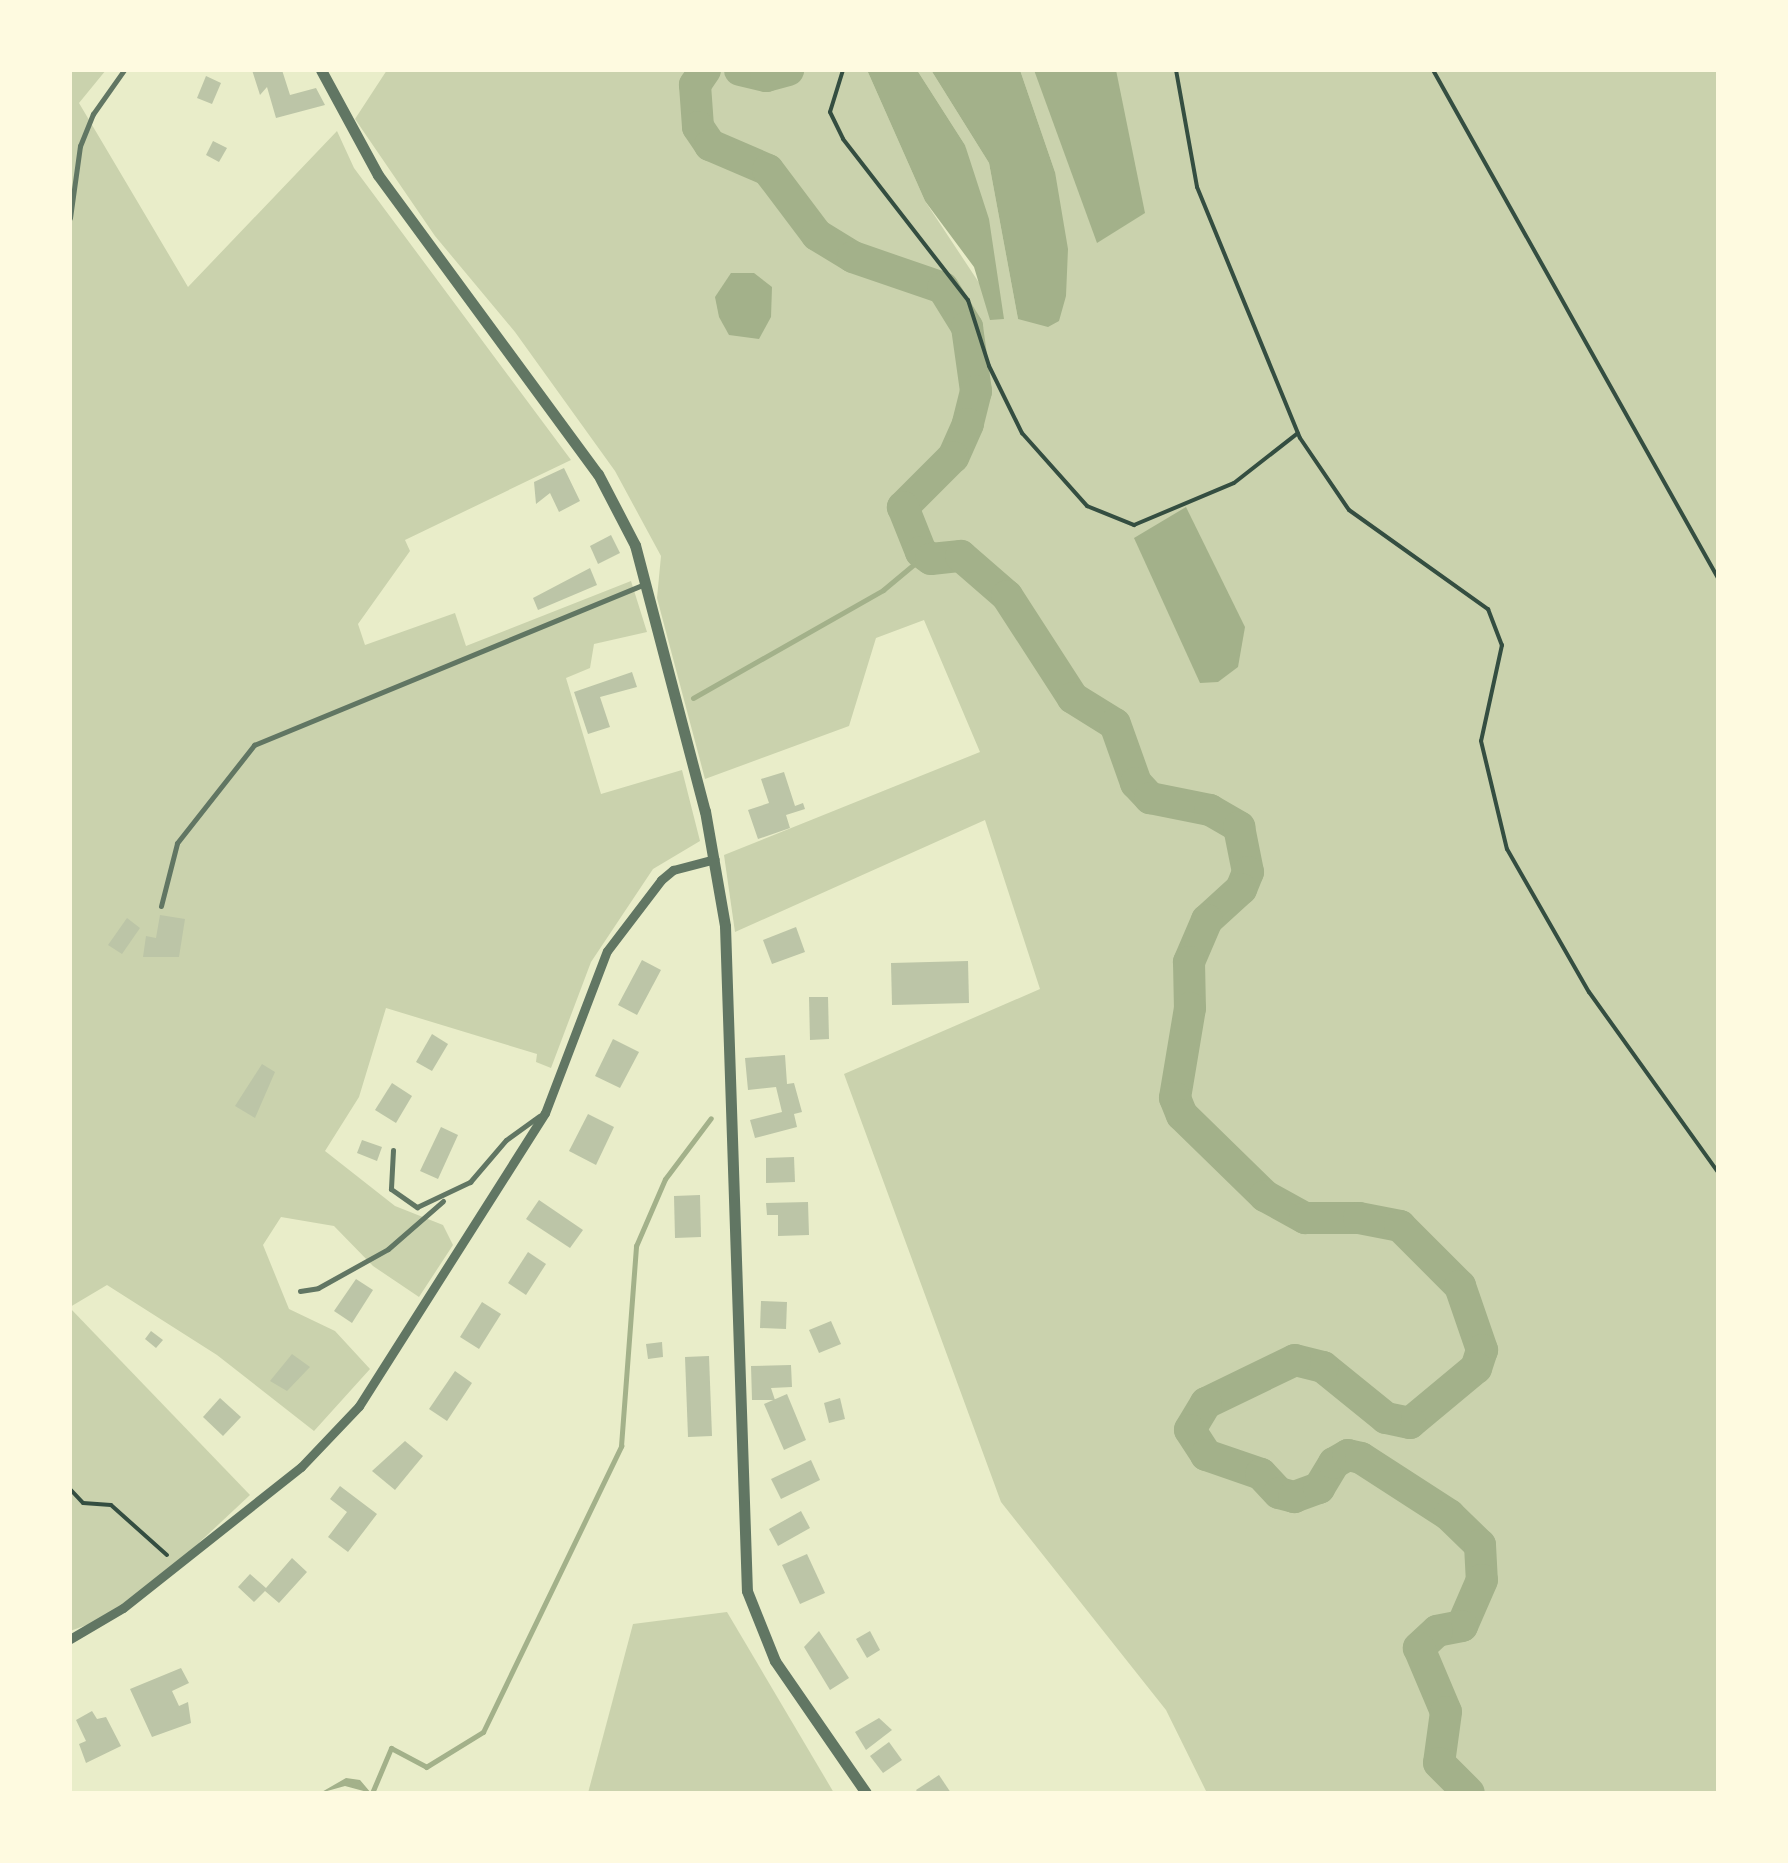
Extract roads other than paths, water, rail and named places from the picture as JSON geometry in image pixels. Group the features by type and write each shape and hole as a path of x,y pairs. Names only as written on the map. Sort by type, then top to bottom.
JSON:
{"street":[{"path":"322,70 378,175 598,474 635,545 716,858 725,926 742,1562 766,1644 866,1793"},
{"path":"70,1638 177,1566 301,1466 358,1406 545,1114 608,952 661,880 674,870 716,858"}],"lane":[{"path":"70,218 80,146 92,114 124,70"},
{"path":"162,906 176,843 254,745 646,584"},
{"path":"300,1291 318,1288 388,1249 470,1182 506,1140 545,1114"},
{"path":"393,1150 392,1189 403,1202 417,1207 445,1199"}],"waterway":[{"path":"705,70 695,85 698,127 710,145 768,170 817,235 853,257 943,288 967,327 976,391 968,424 953,457 903,507 921,552 931,559 961,556 1007,596 1073,698 1115,724 1136,783 1150,798 1210,810 1239,827 1248,872 1241,889 1207,920 1189,962 1190,1008 1175,1098 1182,1115 1265,1196 1305,1218 1359,1218 1400,1226 1460,1286 1482,1350 1476,1368 1410,1423 1386,1418 1323,1367 1295,1360 1206,1403 1190,1430 1206,1455 1261,1474 1279,1493 1294,1497 1319,1488 1334,1463 1348,1455 1361,1458 1449,1515 1480,1545 1482,1580 1462,1626 1437,1631 1419,1648 1446,1712 1439,1763 1469,1793"},
{"path":"740,70 766,76 788,70"},
{"path":"693,698 883,590 925,555"},
{"path":"372,1793 391,1748 426,1767 483,1732 621,1446 636,1246 665,1179 711,1118"}]}
